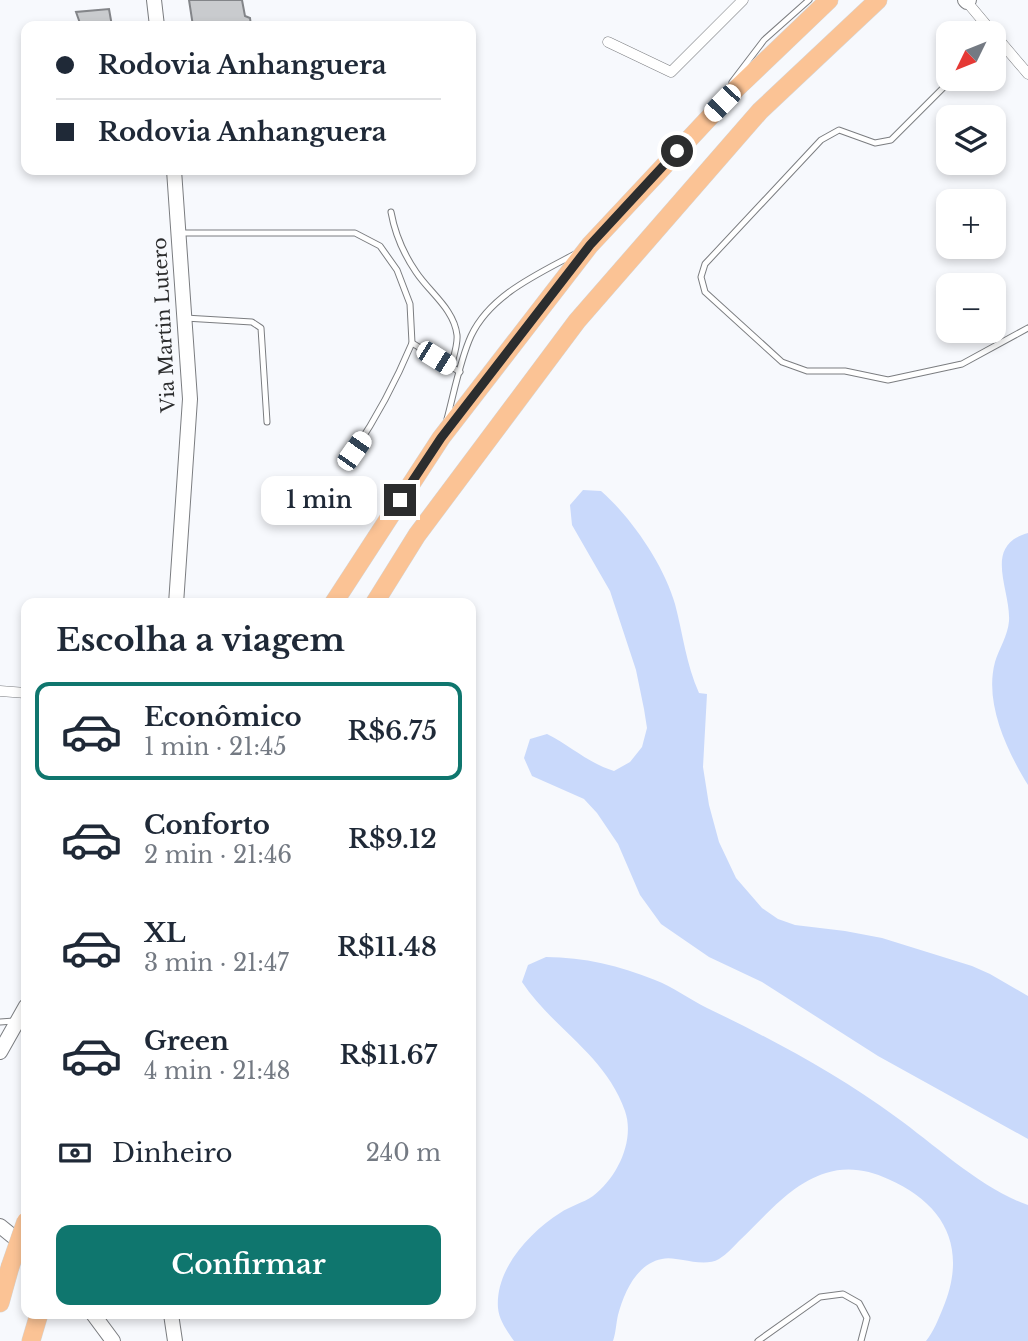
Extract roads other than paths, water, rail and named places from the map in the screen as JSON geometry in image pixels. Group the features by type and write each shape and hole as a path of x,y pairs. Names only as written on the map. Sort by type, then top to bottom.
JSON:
{"highway":[{"path":"336,598 441,438 590,245 736,89 829,0"},
{"path":"378,598 417,535 577,321 760,111 878,0"},
{"path":"0,1303 21,1235"},
{"path":"31,1341 38,1319"}],"street":[{"path":"154,0 156,21"},
{"path":"608,42 671,72 744,0"},
{"path":"967,1 983,21"},
{"path":"1006,48 1028,74"},
{"name":"Via Martin Lutero","path":"174,175 190,398 176,598"},
{"path":"0,691 21,693"},
{"path":"0,1052 21,1015"},
{"path":"0,1226 21,1243"},
{"path":"97,1319 113,1341"},
{"path":"172,1319 176,1341"}],"lane":[{"path":"695,132 764,40 808,0"},
{"path":"939,91 891,140 875,143 839,130 821,140 705,264 701,277 705,292 782,362 807,371 845,371 888,380 962,364 1028,328"},
{"path":"391,212 395,233 404,253 416,273 452,316 458,337 451,368"},
{"path":"179,233 355,233 380,246 397,270 410,304 412,343 372,424 354,451"},
{"path":"441,438 471,336 487,312 519,285 590,245"},
{"path":"185,318 252,322 261,328 267,422"},
{"path":"412,343 460,372"},
{"path":"0,1021 18,1021"},
{"path":"758,1341 820,1297 843,1294 859,1303 867,1318 861,1341"}]}
